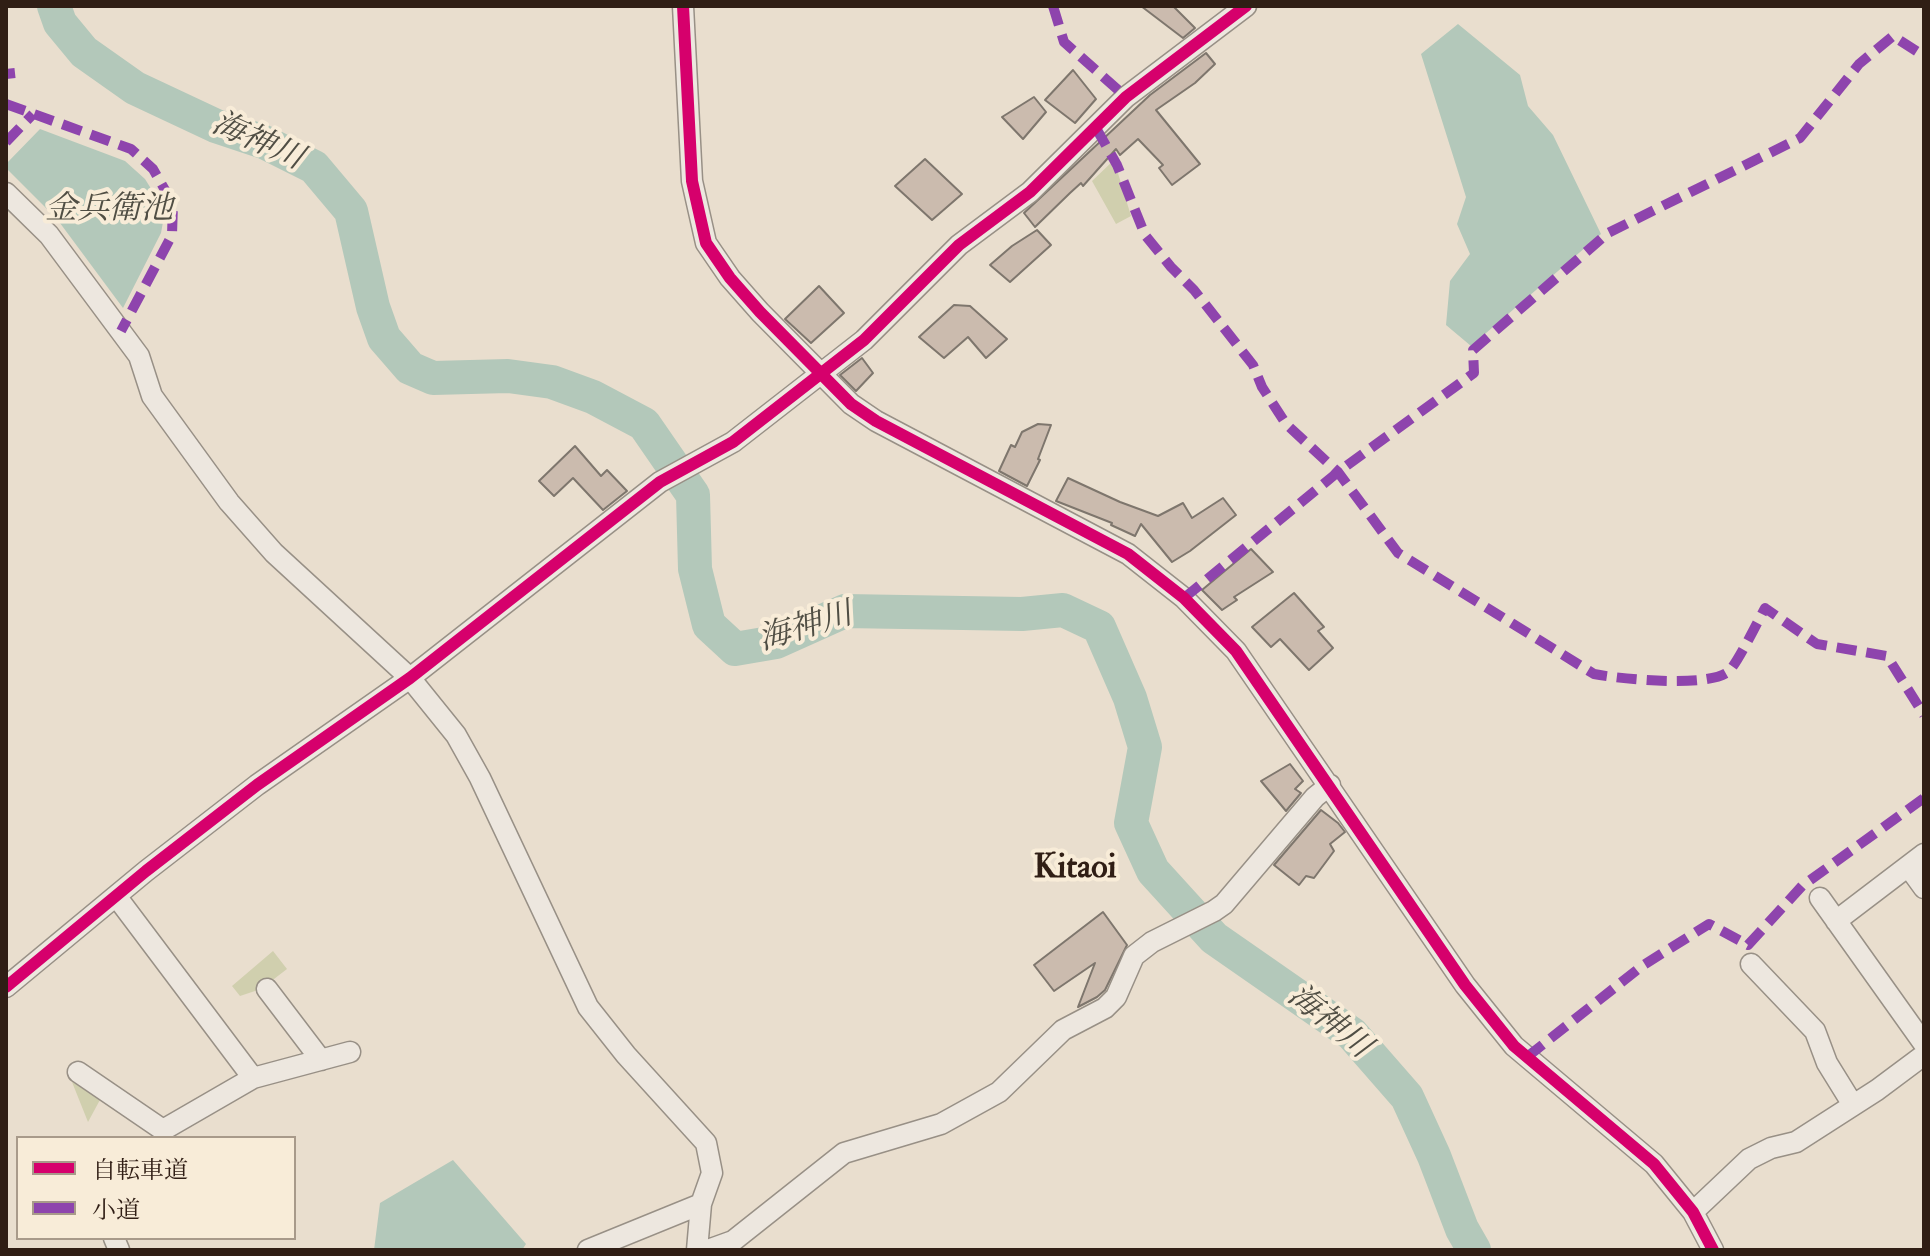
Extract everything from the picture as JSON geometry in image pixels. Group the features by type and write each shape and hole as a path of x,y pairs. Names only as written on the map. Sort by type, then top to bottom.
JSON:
{"street":[{"path":"683,6 692,181 706,243 730,278 851,404 876,421 1128,554 1184,598 1236,651 1465,985 1514,1046 1654,1164 1693,1212 1713,1250"},
{"path":"6,987 257,785 410,678 660,482 733,442 864,340 959,245 1030,192 1126,97 1246,6"},
{"path":"6,193 49,235 139,356 152,396 229,502 274,553 410,678 456,735 480,778 588,1007 626,1055 706,1143 712,1173 701,1204 697,1250"},
{"path":"708,1250 733,1241 844,1153 941,1124 999,1092 1063,1030 1105,1008 1116,997 1134,956 1152,942 1214,911 1266,857 1315,797 1330,785"},
{"path":"1836,921 1916,860 1924,888"},
{"path":"116,896 253,1078"},
{"path":"1820,898 1924,1044"},
{"path":"1751,964 1815,1031 1827,1063 1853,1105"},
{"path":"267,989 321,1060"},
{"path":"78,1072 163,1134 253,1078 350,1052"},
{"path":"1693,1212 1749,1159 1771,1148 1796,1142 1924,1055"},
{"path":"588,1250 701,1204"}],"shaded area":[{"path":"1114,160 1131,216 1116,224 1092,181"},
{"path":"273,951 287,969 261,989 240,996 232,986"},
{"path":"72,1082 101,1098 88,1122"}],"water":[{"path":"1458,24 1520,75 1528,106 1553,135 1601,234 1471,346 1446,325 1450,281 1470,254 1457,224 1466,197 1421,54"},
{"name":"金兵衛池","path":"40,129 125,161 145,179 165,211 161,233 123,308 57,219 6,168 6,164"},
{"path":"453,1160 526,1244 522,1250 374,1250 380,1203"}],"building":[{"path":"1141,6 1173,6 1195,28 1183,38"},
{"path":"1206,53 1215,64 1195,83 1156,110 1200,164 1172,185 1159,168 1163,165 1138,139 1120,155 1116,149 1083,186 1081,183 1035,227 1024,213 1150,95"},
{"path":"1073,70 1096,99 1075,123 1045,100"},
{"path":"1034,97 1046,112 1023,139 1002,117"},
{"path":"925,159 962,194 932,220 895,186"},
{"path":"1037,230 1051,245 1010,282 990,265 1012,246"},
{"path":"819,286 844,313 811,343 785,319"},
{"path":"954,305 970,306 1007,339 986,358 968,337 944,358 919,337"},
{"path":"862,358 873,373 856,391 840,375"},
{"path":"1038,424 1051,425 1040,460 1027,486 999,471 1011,445 1015,447 1022,432"},
{"path":"575,446 601,476 607,470 627,491 603,510 573,478 554,496 539,481"},
{"path":"1068,478 1158,516 1183,503 1192,518 1223,498 1236,515 1172,562 1141,524 1135,536 1112,523 1056,501"},
{"path":"1251,549 1273,572 1234,597 1237,600 1222,610 1202,590"},
{"path":"1294,593 1324,627 1318,631 1333,648 1309,670 1280,639 1271,647 1252,627"},
{"path":"1290,764 1303,781 1295,789 1301,793 1286,811 1261,781"},
{"path":"1321,810 1345,832 1330,844 1334,851 1314,878 1306,876 1299,885 1274,865"},
{"path":"1103,912 1127,945 1105,990 1078,1007 1095,963 1054,991 1034,965"}],"waterway":[{"name":"海神川","path":"54,6 60,23 84,52 135,88 216,126 264,142 314,167 351,211 373,307 384,338 410,368 433,378 508,376 552,382 593,397 644,424 693,495 695,569 709,625 735,649 776,642 845,611 1022,614 1063,610 1099,627 1130,698 1145,747 1131,823 1153,871 1214,938 1352,1034 1407,1097 1462,1229 1474,1250"}],"marked path":[{"path":"1053,6 1064,42 1126,97"},
{"path":"1184,598 1338,472 1474,373 1473,350 1608,233 1800,138 1859,64 1893,36 1924,56"},
{"path":"6,74 15,73"},
{"path":"6,104 131,149 153,169 173,204 172,235 121,331"},
{"path":"6,142 33,114"},
{"path":"1096,128 1117,165 1145,235 1194,290 1253,365 1262,387 1286,424 1338,472 1398,553 1594,674 1662,681 1717,677 1732,668 1765,608 1817,644 1887,656 1924,715"},
{"path":"1527,1057 1642,966 1709,924 1748,945 1802,886 1924,798"}],"cycle path":[{"path":"683,6 692,181 706,243 730,278 851,404 876,421 1128,554 1184,598 1236,651 1465,985 1514,1046 1654,1164 1693,1212 1713,1250"},
{"path":"6,987 146,871 257,785 410,678 660,482 733,442 864,340 959,245 1030,192 1126,97 1246,6"}],"district":[{"name":"Kitaoi","path":"1075,870"}]}
